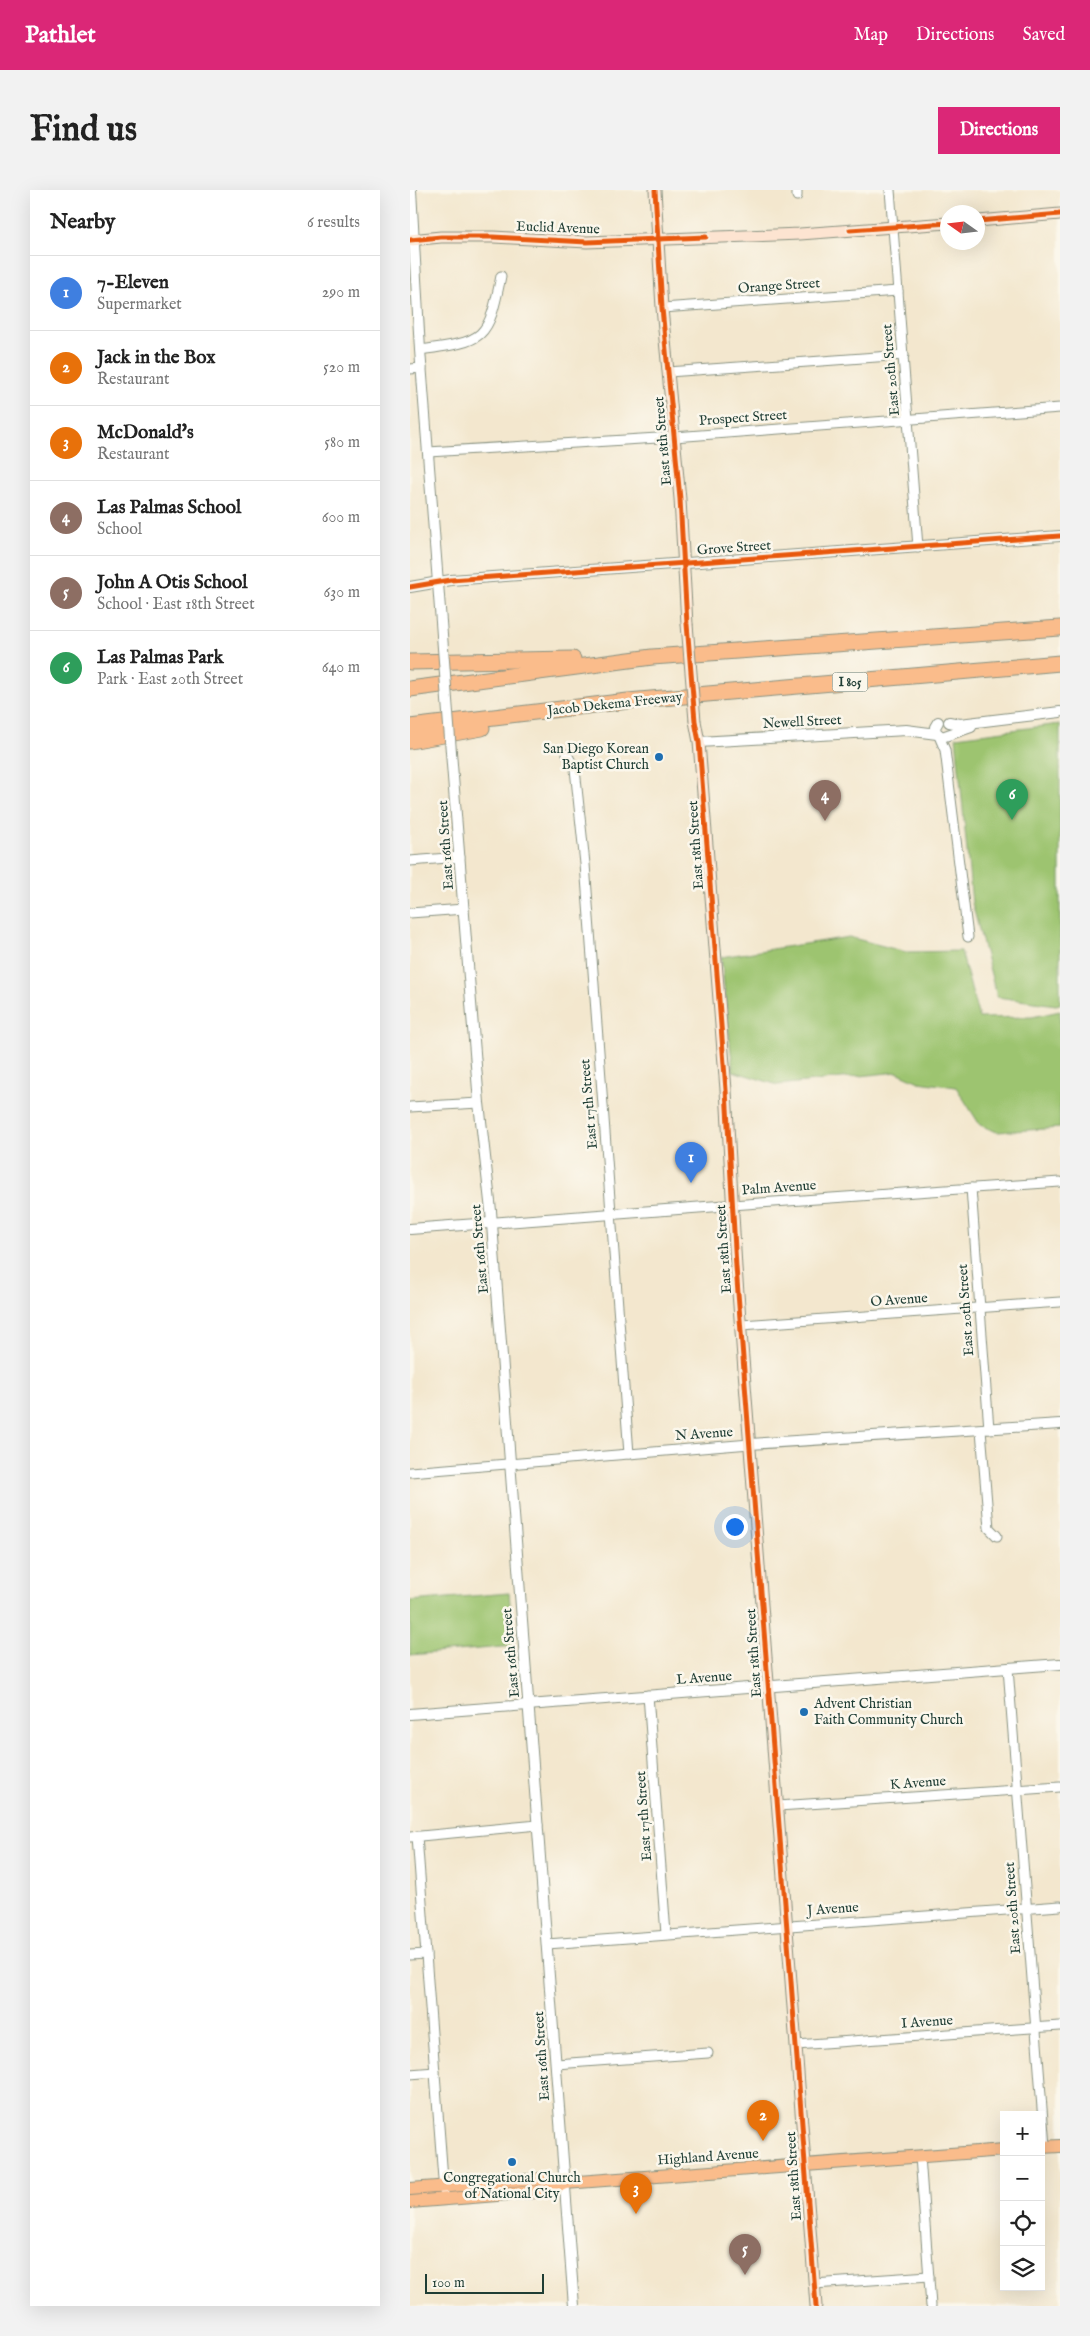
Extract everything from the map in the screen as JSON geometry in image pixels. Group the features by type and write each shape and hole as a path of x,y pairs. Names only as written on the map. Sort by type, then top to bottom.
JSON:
{"highway":[{"path":"410,662 652,657 1060,628"},
{"path":"410,689 652,657"},
{"name":"Jacob Dekema Freeway","path":"410,727 640,700 1060,663"},
{"path":"410,741 573,714 640,700"}],"main road":[{"name":"East 18th Street","path":"655,190 662,308 685,563 687,624 695,721 699,742 726,1090 732,1205 816,2306"},
{"path":"985,220 1060,214"},
{"name":"Euclid Avenue","path":"412,240 441,237 493,237 587,242 800,234 940,224"},
{"path":"1045,2147 1060,2146"},
{"name":"Highland Avenue","path":"410,2189 541,2179 565,2183 1000,2150"},
{"name":"Highland Avenue","path":"410,2202 547,2191 565,2183"}],"street":[{"name":"East 16th Street","path":"411,190 412,240 420,350 479,1102 492,1222 574,2306"},
{"name":"East 20th Street","path":"890,190 918,547"},
{"path":"420,350 464,344 478,337 490,324 501,276"},
{"name":"Orange Street","path":"662,308 898,291"},
{"path":"668,372 904,356"},
{"path":"410,369 422,368"},
{"name":"Prospect Street","path":"428,452 674,437 1060,408"},
{"name":"Grove Street","path":"410,587 438,581 1060,536"},
{"name":"Newell Street","path":"906,730 943,720 960,724 1060,712"},
{"name":"Newell Street","path":"699,742 906,730 944,734 983,721"},
{"path":"938,722 935,727 944,734 968,937"},
{"path":"944,734 952,727 949,722"},
{"name":"East 17th Street","path":"567,754 575,769 583,847 629,1454"},
{"path":"410,861 460,858"},
{"path":"410,913 464,909"},
{"path":"410,1108 479,1102"},
{"name":"Palm Avenue","path":"410,1229 1060,1182"},
{"name":"East 20th Street","path":"971,1188 980,1308 989,1528 997,1536"},
{"name":"O Avenue","path":"741,1325 1060,1302"},
{"name":"N Avenue","path":"410,1472 750,1444 1060,1424"},
{"name":"L Avenue","path":"410,1714 1060,1664"},
{"name":"East 20th Street","path":"1008,1668 1041,2111"},
{"name":"East 17th Street","path":"648,1695 666,1934"},
{"name":"K Avenue","path":"778,1806 1060,1787"},
{"path":"444,2200 426,1954 413,1837 538,1825"},
{"name":"J Avenue","path":"547,1944 1060,1906"},
{"path":"410,1955 426,1954"},
{"name":"I Avenue","path":"796,2045 1060,2026"},
{"path":"556,2064 708,2053"},
{"path":"410,2074 435,2072"},
{"path":"920,2156 931,2306"},
{"path":"814,2284 929,2276"}],"green space":[{"path":"1060,724 1060,1004 1056,1005 997,997 972,903 956,737"},
{"path":"849,937 906,952 961,951 979,1018 1032,1017 1060,1011 1060,1128 997,1132 980,1125 956,1087 919,1082 897,1072 778,1085 733,1071 721,957"},
{"path":"509,1593 514,1646 410,1655 410,1601"}],"cycle path":[{"path":"655,190 662,308 680,499 687,624 695,721 699,742 726,1090 736,1267 816,2306"},
{"path":"985,220 1060,214"},
{"path":"850,230 940,224"},
{"path":"410,240 441,237 493,237 587,242 706,237"},
{"path":"410,587 451,580 1060,536"}],"place":[{"name":"San Diego Korean Baptist Church","path":"659,757"},
{"name":"Las Palmas Park","path":"1012,820"},
{"name":"Las Palmas School","path":"825,821"},
{"name":"7-Eleven","path":"691,1183"},
{"name":"Advent Christian Faith Community Church","path":"804,1712"},
{"name":"Jack in the Box","path":"763,2141"},
{"name":"Congregational Church of National City","path":"512,2162"},
{"name":"McDonald's","path":"636,2214"},
{"name":"John A Otis School","path":"745,2275"}]}
